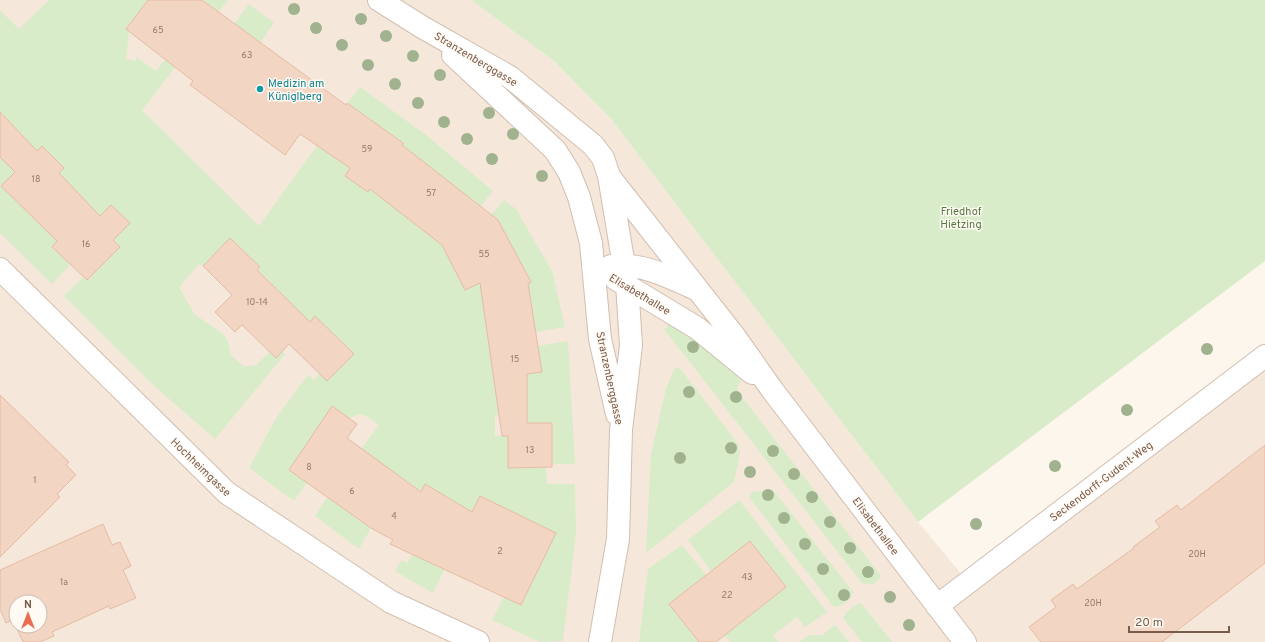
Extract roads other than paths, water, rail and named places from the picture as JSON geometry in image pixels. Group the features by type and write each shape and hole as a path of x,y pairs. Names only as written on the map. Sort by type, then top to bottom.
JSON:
{"street":[{"path":"379,0 422,27"},
{"name":"Stranzenberggasse","path":"422,27 510,77 593,145 603,158 609,176 625,274 631,345 621,430 618,539 600,642"},
{"name":"Stranzenberggasse","path":"422,27 555,150 569,172 579,197 591,243 600,339 621,430"},
{"name":"Elisabethallee","path":"609,176 735,337 773,391 965,642"},
{"name":"Elisabethallee","path":"594,267 625,274 655,271 699,291"},
{"name":"Hochheimgasse","path":"0,269 227,493 391,602 478,642"},
{"name":"Elisabethallee","path":"625,274 697,328 773,391"},
{"name":"Seckendorff-Gudent-Weg","path":"937,606 1265,356"}],"place":[{"name":"Medizin am Küniglberg","path":"260,89"}],"park label":[{"name":"Friedhof Hietzing","path":"961,217"}]}
